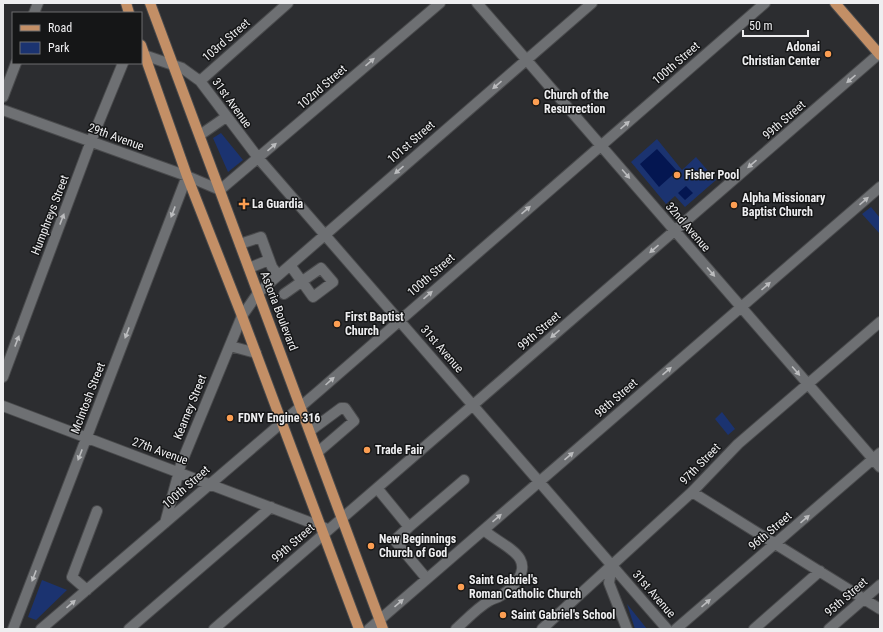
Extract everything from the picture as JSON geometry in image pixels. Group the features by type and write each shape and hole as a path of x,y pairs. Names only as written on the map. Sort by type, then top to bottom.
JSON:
{"main road":[{"name":"Astoria Boulevard","path":"150,3 178,67 220,190 381,625"},
{"path":"835,3 880,54"},
{"path":"143,55 187,176 324,530 359,629"}],"street":[{"name":"103rd Street","path":"200,80 288,3"},
{"name":"102nd Street","path":"220,190 440,3"},
{"name":"32nd Avenue","path":"477,3 807,384 876,456 880,467"},
{"name":"101st Street","path":"250,304 258,293 278,275 592,3"},
{"name":"100th Street","path":"41,629 282,423 399,319 765,3"},
{"name":"99th Street","path":"214,629 324,530 341,519 880,54"},
{"name":"31st Avenue","path":"143,55 178,67 200,80 258,159 540,481 667,629"},
{"path":"3,97 16,64"},
{"name":"Humphreys Street","path":"3,377 91,142 123,64"},
{"name":"29th Avenue","path":"3,110 187,176 220,190"},
{"path":"200,135 226,117"},
{"name":"McIntosh Street","path":"17,627 87,437 187,176"},
{"name":"98th Street","path":"369,629 381,625 427,579 880,187"},
{"path":"240,244 255,239 267,261 278,275"},
{"path":"249,268 267,261"},
{"path":"284,294 302,282 290,265"},
{"name":"Kearney Street","path":"165,523 178,471 242,316 250,304"},
{"name":"97th Street","path":"542,629 692,492 738,444 880,322"},
{"path":"230,346 256,353"},
{"name":"27th Avenue","path":"3,406 178,471 271,507 324,530"},
{"path":"310,431 341,408 345,408 354,421 318,452"},
{"name":"96th Street","path":"676,629 876,456"},
{"path":"427,579 396,542 396,538 464,480"},
{"path":"377,488 409,527"},
{"path":"692,492 880,609"},
{"path":"129,629 271,507"},
{"path":"87,590 72,577 97,510"},
{"path":"456,629 490,600 500,596 521,576 522,564 517,555 484,530"},
{"path":"612,565 609,583 627,629"},
{"path":"754,629 820,571"},
{"name":"95th Street","path":"828,629 880,585"}],"green space":[{"path":"221,133 243,160 228,172 213,138"},
{"name":"Fisher Pool","path":"657,139 682,170 696,157 716,180 685,207 675,196 666,204 631,162"},
{"path":"871,207 880,218 880,234 862,214"},
{"path":"722,412 735,429 728,435 715,419"},
{"path":"42,580 67,590 36,620 28,617"},
{"path":"627,604 647,629 635,629"}],"shaded area":[{"path":"657,149 677,171 659,187 640,164"},
{"path":"686,186 693,193 685,200 678,193"}],"place":[{"name":"Adonai Christian Center","path":"828,54"},
{"name":"Church of the Resurrection","path":"536,102"},
{"name":"Fisher Pool","path":"677,175"},
{"name":"La Guardia","path":"244,204"},
{"name":"Alpha Missionary Baptist Church","path":"734,205"},
{"name":"First Baptist Church","path":"337,324"},
{"name":"FDNY Engine 316","path":"230,418"},
{"name":"Trade Fair","path":"367,450"},
{"name":"New Beginnings Church of God","path":"371,546"},
{"name":"Saint Gabriel's Roman Catholic Church","path":"461,587"},
{"name":"Saint Gabriel's School","path":"503,615"}]}
